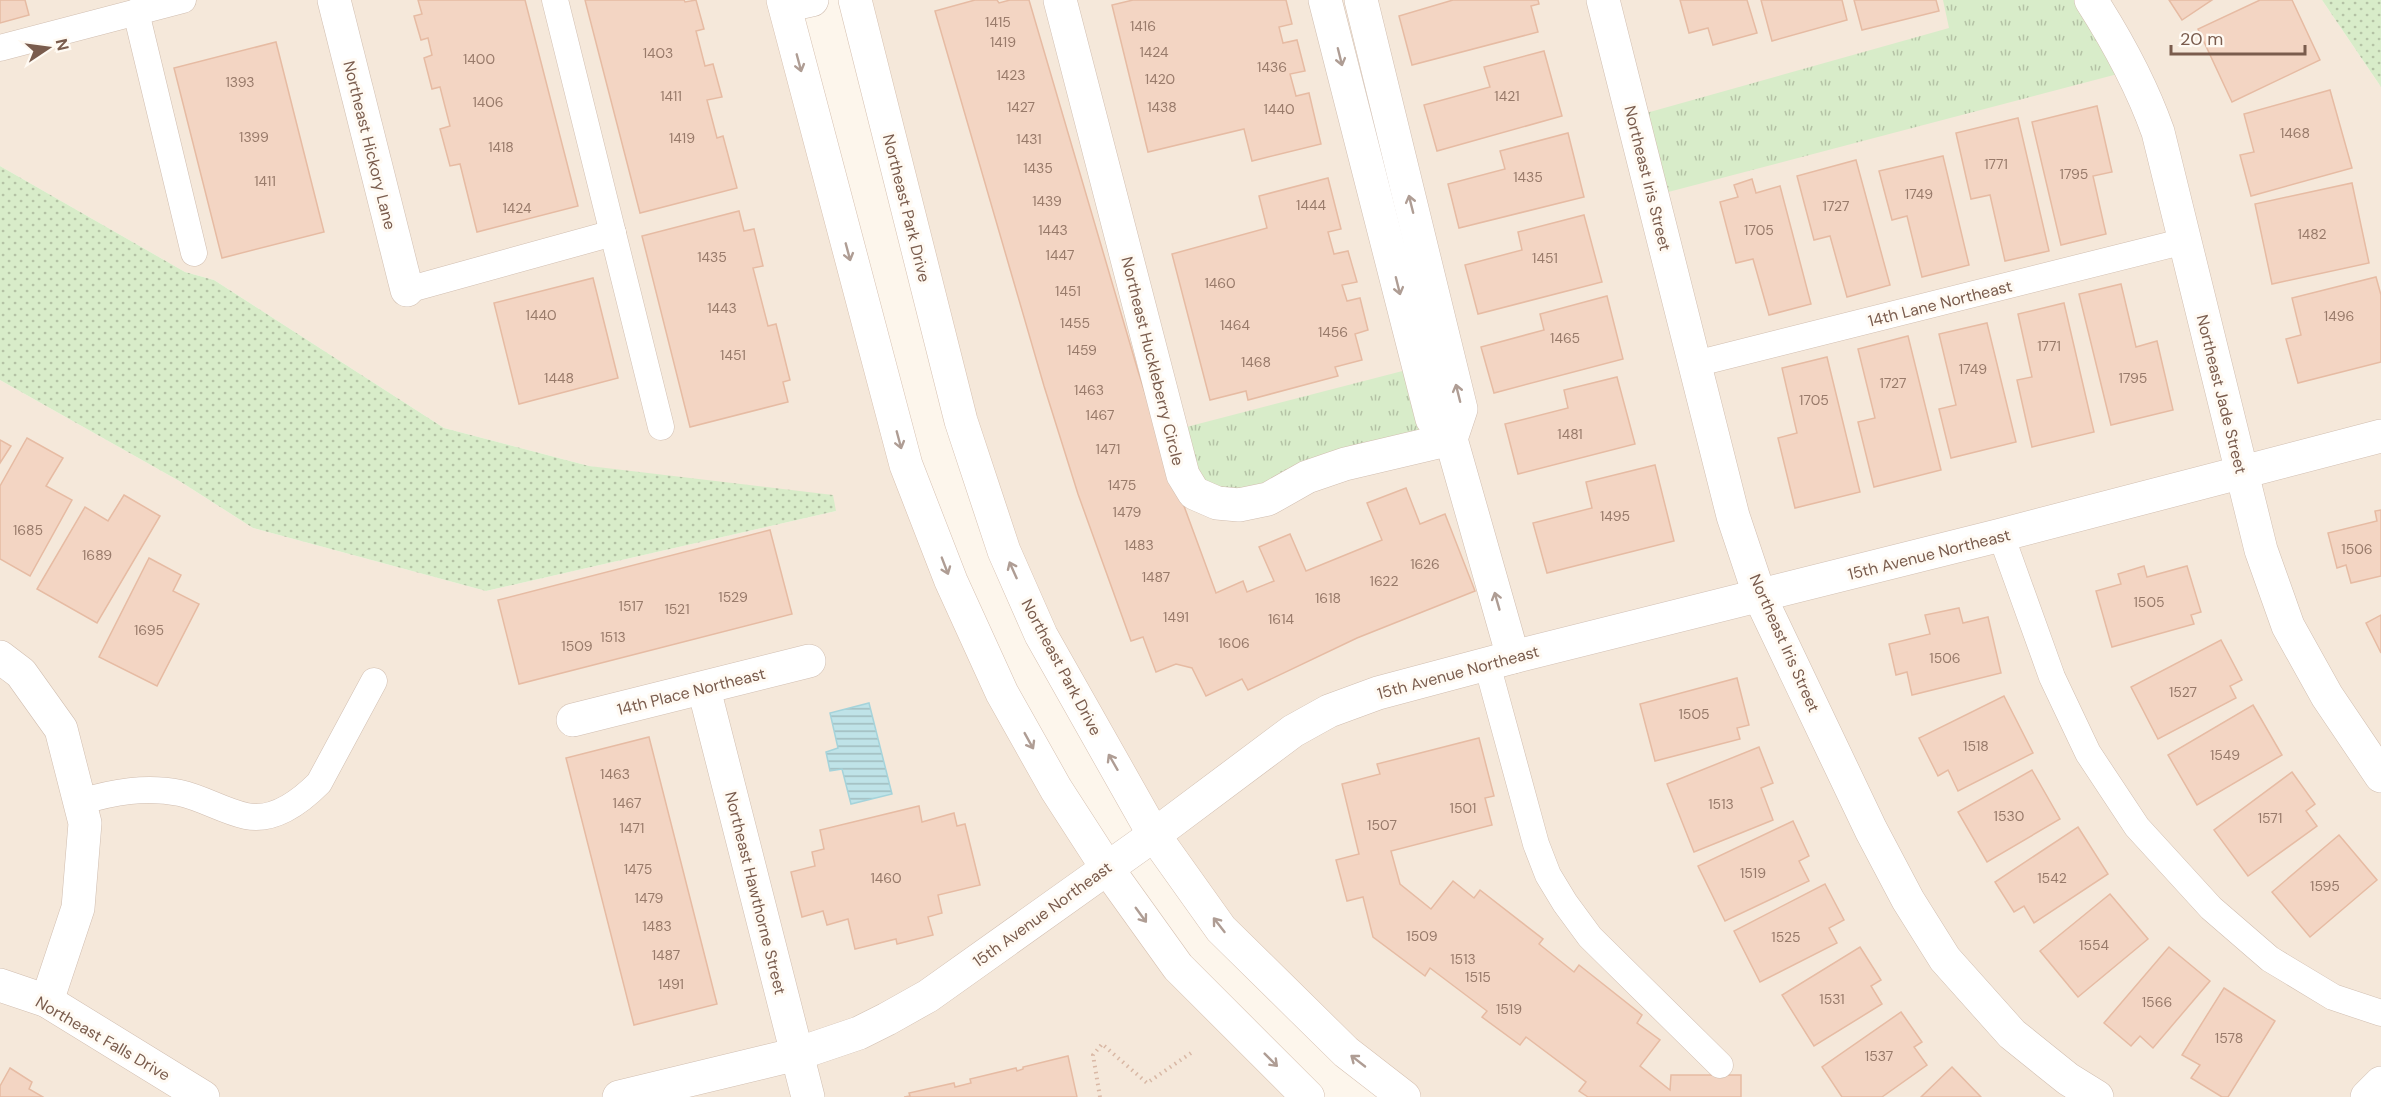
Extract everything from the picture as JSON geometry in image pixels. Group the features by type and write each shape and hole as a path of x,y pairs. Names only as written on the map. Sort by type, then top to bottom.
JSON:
{"street":[{"name":"Northeast Hickory Lane","path":"334,0 407,290"},
{"name":"Northeast Park Drive","path":"855,0 961,421 1004,551 1041,635 1154,835 1221,929 1346,1052 1404,1097"},
{"name":"Northeast Huckleberry Circle","path":"1060,0 1180,464 1183,475 1194,493 1217,503 1239,505 1268,499 1307,477 1346,464 1451,439"},
{"path":"1325,0 1432,419 1451,439 1500,660"},
{"path":"1361,0 1461,410 1451,439"},
{"name":"Northeast Iris Street","path":"1603,0 1733,516 1761,597 1871,830 1908,900 1945,958 2012,1035 2068,1079 2097,1097"},
{"name":"Northeast Jade Street","path":"2091,0 2133,70 2145,94 2158,132 2261,550 2288,626 2327,696 2381,776"},
{"path":"793,2 868,331 906,465 951,581 1002,693 1056,789 1107,868 1178,967 1308,1097"},
{"name":"15th Avenue Northeast","path":"619,1097 797,1054 858,1033 928,996 1154,835 1293,731 1329,711 1378,693 1500,660 1761,597 2381,436"},
{"path":"0,657 21,673 61,729 85,822 78,908 47,1001"},
{"name":"14th Place Northeast","path":"573,720 809,661"},
{"name":"Northeast Hawthorne Street","path":"704,688 808,1097"},
{"name":"Northeast Falls Drive","path":"0,985 47,1001 203,1097"},
{"path":"2367,1097 2381,1083"}],"lane":[{"path":"0,48 183,0"},
{"path":"555,0 661,427"},
{"path":"136,12 194,253"},
{"path":"407,290 613,233"},
{"name":"14th Lane Northeast","path":"1695,364 2185,241"},
{"path":"2001,535 2061,696 2088,753 2137,827 2211,908 2270,959 2333,997 2381,1013"},
{"path":"1500,660 1536,844 1554,884 1590,938 1720,1065"},
{"path":"80,802 112,793 144,790 182,794 248,816 270,814 291,807 319,783 374,681"}],"path":[{"path":"1101,1097 1093,1055 1102,1044 1147,1083 1191,1053"}],"shaded area":[{"path":"0,0 783,0 906,465 1107,868 1308,1097 0,1097 0,380 181,482 253,528 486,591 836,511 589,466 444,428 214,280 185,272 0,166"},
{"path":"855,0 2322,0 2381,87 2381,1097 1404,1097 1221,929 1004,551"}],"green space":[{"path":"1943,0 2091,0 2133,70 1653,196 1632,117 1949,28"},
{"path":"2322,0 2381,0 2381,87"},
{"path":"0,166 185,272 214,280 444,428 589,466 833,495 836,511 486,591 253,528 181,482 0,380"},
{"path":"1418,367 1451,439 1217,503 1171,431"}],"water":[{"path":"869,703 892,794 851,804 842,769 830,771 826,752 838,748 830,713"}],"building":[{"path":"0,0 25,0 29,15 0,23"},
{"path":"418,0 525,0 578,206 477,232 460,164 450,166 440,129 450,126 440,87 432,89 424,58 432,55 428,38 421,40 414,16 422,14"},
{"path":"585,0 684,0 685,2 696,0 704,29 696,31 705,66 713,64 722,97 707,100 717,138 723,136 737,188 640,213"},
{"path":"975,0 997,0 999,3 1010,0 1029,0 1138,371 1163,449 1216,593 1243,581 1247,592 1274,581 1259,547 1290,534 1306,571 1382,540 1367,503 1406,488 1420,524 1445,514 1475,591 1357,638 1248,690 1242,679 1206,696 1192,668 1176,664 1156,672 1143,637 1131,641 1078,494 1044,386 935,11"},
{"path":"1133,0 1286,0 1292,24 1279,27 1283,43 1297,40 1305,71 1290,74 1296,96 1309,93 1321,144 1252,161 1244,129 1148,152 1112,5"},
{"path":"1453,0 1538,0 1539,4 1531,6 1538,32 1412,65 1399,16"},
{"path":"1680,0 1747,0 1757,33 1713,45 1708,28 1689,33"},
{"path":"1761,0 1842,0 1847,20 1772,41"},
{"path":"1854,0 1936,0 1939,11 1862,30"},
{"path":"2169,0 2212,0 2182,20"},
{"path":"2260,0 2292,0 2320,60 2232,102 2198,29"},
{"path":"276,42 324,232 222,258 174,68"},
{"path":"1544,51 1562,116 1437,151 1424,105 1490,87 1484,67"},
{"path":"2330,90 2352,168 2251,196 2240,155 2254,152 2244,114"},
{"path":"2097,106 2112,172 2093,176 2106,234 2061,245 2032,122"},
{"path":"2018,118 2049,251 2005,261 1990,195 1971,199 1956,133"},
{"path":"1568,133 1584,197 1459,228 1448,184 1505,169 1500,151"},
{"path":"1943,156 1969,265 1922,277 1907,216 1892,220 1879,171"},
{"path":"1856,160 1890,285 1847,297 1830,236 1814,240 1797,176"},
{"path":"1328,178 1341,229 1328,232 1334,254 1348,251 1357,282 1342,285 1347,301 1360,298 1368,330 1355,334 1362,360 1335,367 1338,376 1248,400 1246,391 1210,400 1172,254 1267,228 1259,196"},
{"path":"1752,179 1756,193 1780,186 1811,304 1769,315 1753,259 1736,263 1720,202 1738,197 1734,185"},
{"path":"2352,183 2369,263 2272,284 2255,204"},
{"path":"739,211 744,231 754,229 763,266 753,268 768,326 776,324 790,380 783,382 788,402 690,427 642,236"},
{"path":"1584,215 1602,282 1478,314 1465,265 1522,250 1518,232"},
{"path":"2376,277 2381,295 2381,362 2298,383 2286,339 2301,335 2292,298"},
{"path":"593,278 618,378 519,404 494,303"},
{"path":"2121,284 2136,347 2157,341 2173,410 2111,425 2079,294"},
{"path":"1607,296 1623,359 1494,393 1481,347 1544,330 1540,314"},
{"path":"2064,303 2094,432 2032,447 2017,380 2032,377 2018,314"},
{"path":"1987,323 2016,442 1951,458 1939,409 1956,405 1939,334"},
{"path":"1908,336 1941,470 1874,487 1858,422 1875,418 1858,349"},
{"path":"1827,357 1860,492 1795,508 1778,438 1797,433 1782,368"},
{"path":"1617,377 1635,444 1518,474 1505,424 1568,408 1564,390"},
{"path":"27,438 63,458 46,486 72,500 30,576 0,559 0,486"},
{"path":"0,440 11,446 0,463"},
{"path":"1655,465 1674,541 1547,573 1533,523 1592,508 1586,482"},
{"path":"124,495 160,516 97,623 37,589 85,507 108,521"},
{"path":"2381,510 2381,576 2351,583 2346,565 2337,568 2328,533 2377,521 2375,511"},
{"path":"770,530 792,614 519,684 498,600"},
{"path":"149,558 181,575 173,591 199,604 157,686 99,657"},
{"path":"2144,566 2147,577 2187,566 2201,612 2191,615 2194,624 2112,647 2096,591 2121,584 2118,574"},
{"path":"1959,608 1963,623 1988,617 2001,673 1912,695 1907,672 1896,675 1889,644 1930,634 1925,615"},
{"path":"2381,615 2381,653 2366,623"},
{"path":"2221,640 2242,680 2230,686 2236,698 2158,739 2131,687"},
{"path":"1737,678 1749,725 1737,728 1740,739 1655,761 1640,704"},
{"path":"2004,696 2033,753 1958,791 1948,770 1938,776 1919,738"},
{"path":"2253,705 2282,755 2197,805 2168,755"},
{"path":"649,737 717,1004 634,1025 566,758"},
{"path":"1479,738 1494,796 1485,798 1492,825 1391,851 1400,884 1431,909 1453,881 1474,898 1480,890 1543,939 1539,944 1574,972 1579,965 1642,1015 1637,1023 1660,1040 1640,1066 1670,1090 1671,1075 1741,1075 1741,1097 1588,1097 1579,1091 1586,1082 1526,1037 1520,1045 1482,1017 1487,1011 1430,968 1425,976 1373,937 1363,897 1347,901 1336,860 1359,854 1342,784 1380,774 1377,764"},
{"path":"1759,747 1773,783 1761,788 1773,820 1694,852 1667,784"},
{"path":"2032,770 2060,819 1987,862 1958,812"},
{"path":"2292,772 2315,804 2306,811 2317,826 2248,876 2214,830"},
{"path":"919,806 922,822 954,813 957,826 965,824 980,885 938,895 942,913 928,917 933,935 897,944 896,939 855,949 848,919 827,925 823,911 802,917 791,872 815,866 812,852 824,849 820,830"},
{"path":"1793,821 1809,856 1799,861 1809,881 1725,921 1698,866"},
{"path":"2078,827 2108,874 2034,923 2024,906 2014,912 1995,882"},
{"path":"2339,835 2377,880 2310,937 2272,892"},
{"path":"1825,884 1844,920 1829,928 1837,943 1760,982 1734,931"},
{"path":"2110,894 2148,939 2078,997 2040,951"},
{"path":"1860,947 1881,980 1871,986 1882,1004 1814,1046 1782,995"},
{"path":"2169,947 2210,981 2153,1048 2140,1036 2131,1046 2104,1023"},
{"path":"2224,988 2275,1021 2228,1097 2222,1097 2191,1078 2200,1065 2182,1055"},
{"path":"1901,1012 1922,1042 1914,1047 1927,1065 1882,1097 1842,1097 1822,1067"},
{"path":"1068,1056 1077,1097 904,1097 910,1096 909,1093 954,1083 955,1087 971,1083 970,1079 1016,1068 1017,1071 1023,1067"},
{"path":"1952,1067 1981,1097 1921,1097"},
{"path":"10,1068 32,1082 29,1089 43,1097 0,1097 0,1086"}]}
